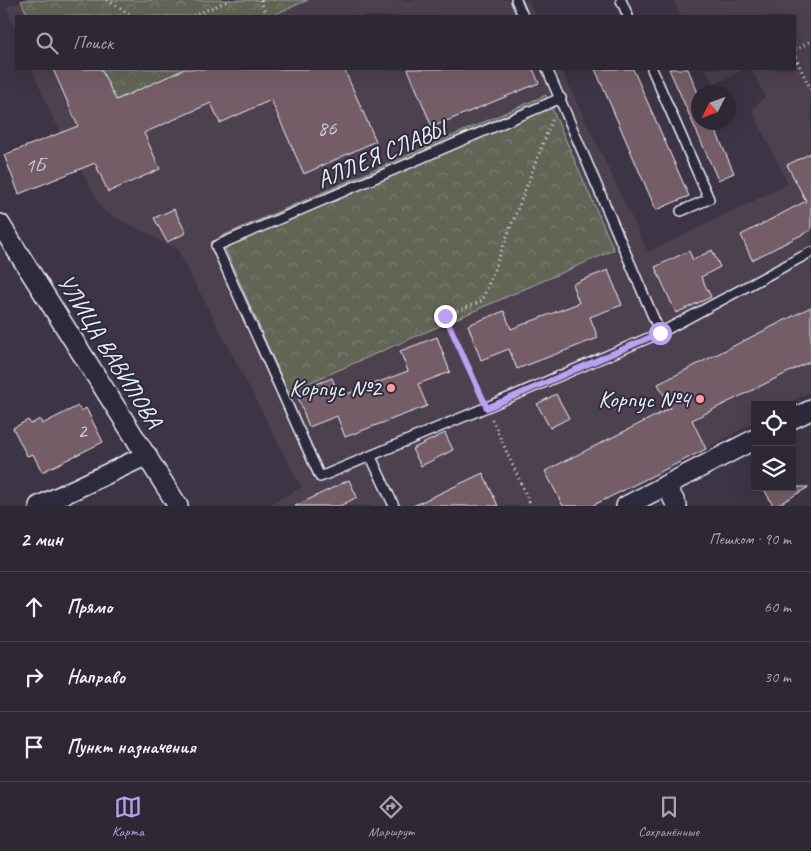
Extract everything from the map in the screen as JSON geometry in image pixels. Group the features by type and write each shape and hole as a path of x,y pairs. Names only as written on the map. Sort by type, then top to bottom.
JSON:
{"street":[{"name":"УЛИЦА ВАВИЛОВА","path":"0,224 178,506"},
{"path":"796,417 811,410"},
{"path":"626,506 751,441"},
{"path":"39,506 146,456"},
{"path":"666,485 677,506"}],"lane":[{"path":"516,0 523,15"},
{"path":"621,0 628,15"},
{"path":"547,70 660,333"},
{"path":"652,70 709,199 680,210"},
{"name":"АЛЛЕЯ СЛАВЫ","path":"371,456 320,477 216,246 561,98"},
{"path":"394,506 371,456 660,333 811,252"}],"path":[{"path":"107,0 131,15"},
{"path":"196,15 230,0"},
{"path":"261,0 266,15"},
{"path":"796,49 811,41"},
{"path":"796,60 811,90"},
{"path":"531,506 445,316 482,301 561,98"}],"shaded area":[{"path":"25,0 528,0 536,15 15,15 15,29 6,7"},
{"path":"673,0 811,0 811,391 794,401 751,401 751,424 592,506 267,506 301,487 177,249 103,211 50,112 32,70 561,70 648,252 788,184 752,110 765,97 752,70 796,70 796,15 680,15"},
{"path":"706,70 743,70 713,85"}],"green space":[{"path":"308,0 273,15 28,15 21,1"},
{"path":"101,70 183,70 116,100"},
{"path":"546,95 614,250 288,392 220,237"}],"building":[{"path":"53,70 101,70 116,100 183,70 344,70 376,141 304,174 271,100 220,123 211,103 144,133 160,169 108,192 95,163 19,194 4,155 78,126"},
{"path":"408,70 533,70 539,83 432,127"},
{"path":"595,70 633,70 689,196 656,210"},
{"path":"669,70 688,70 695,85 691,85 691,119"},
{"path":"696,130 715,130 734,173 718,180"},
{"path":"811,153 811,230 752,260 741,235 806,201 787,165"},
{"path":"174,209 186,233 167,242 154,218"},
{"path":"712,250 720,267 701,277 711,297 676,313 655,267 689,251 693,260"},
{"path":"608,270 622,305 590,317 598,338 517,369 509,349 481,360 468,325 504,311 511,329 579,303 572,284"},
{"name":"Корпус №4","path":"811,307 811,361 692,420 706,449 592,506 563,506 545,471 671,408 658,384"},
{"name":"Корпус №2","path":"437,337 450,372 418,384 427,406 345,437 337,416 309,427 296,392 332,378 339,397 408,371 400,351"},
{"path":"556,394 569,418 550,428 537,404"},
{"path":"78,406 81,411 86,408 103,442 42,472 33,454 27,456 13,428 28,420 31,424 40,419 42,424"},
{"path":"445,433 453,450 421,466 412,449"},
{"path":"483,473 498,506 413,506"},
{"path":"349,480 357,497 340,506 295,506"},
{"path":"796,487 809,487 776,506 773,506 765,491 796,491"}],"place":[{"name":"Корпус №2","path":"391,388"},
{"name":"Корпус №4","path":"700,399"}],"route":[{"path":"445,316 487,408 660,333"}]}
